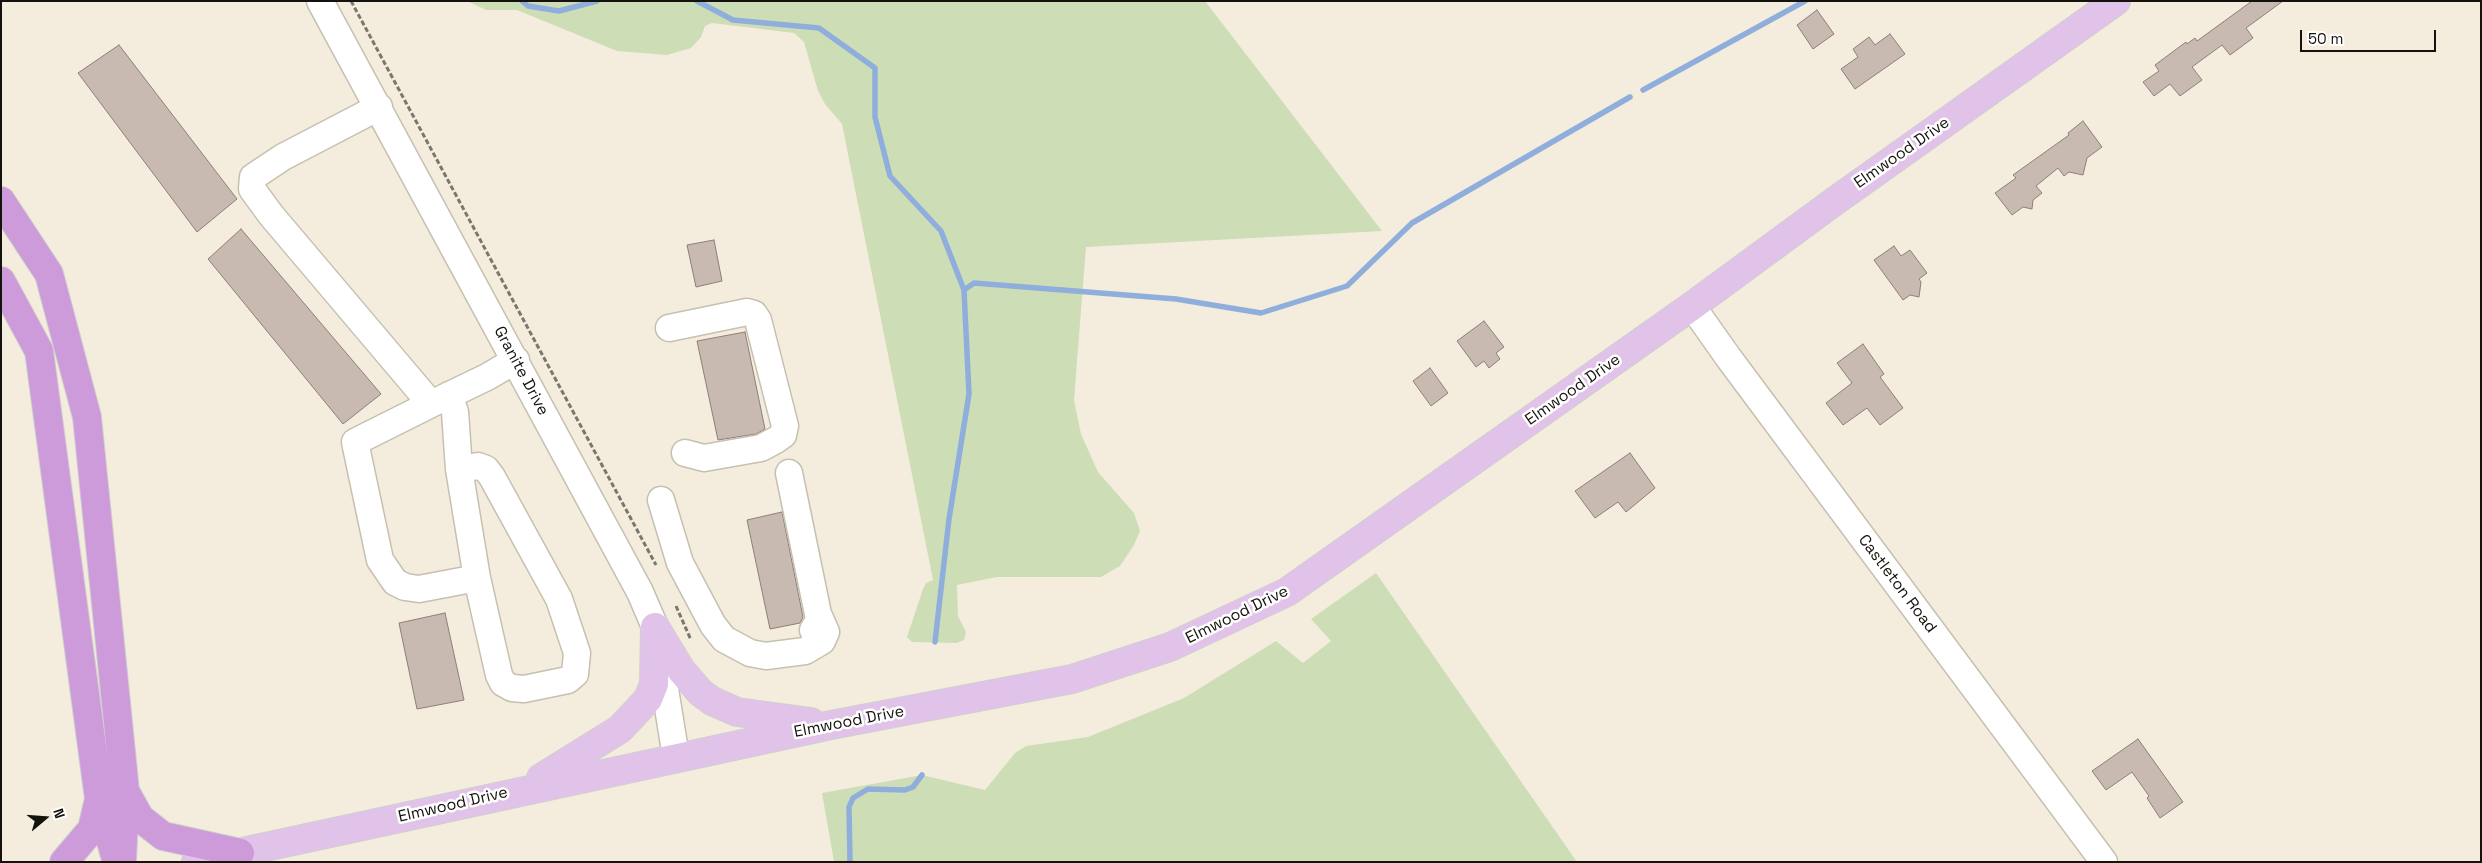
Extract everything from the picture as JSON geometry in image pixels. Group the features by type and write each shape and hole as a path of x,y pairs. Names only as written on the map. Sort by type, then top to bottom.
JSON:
{"highway":[{"path":"1,202 48,274 87,417 126,791 122,862"},
{"path":"1,281 39,351 99,799 117,862"},
{"path":"126,791 140,818 163,836 234,857"},
{"path":"64,862 92,829 99,799"}],"main road":[{"name":"Elmwood Drive","path":"196,862 234,857 521,790 676,757 1072,679 1170,648 1287,592 1692,306 1835,201 2116,1"},
{"path":"655,627 681,670 700,692 715,702 737,712 831,725"},
{"path":"521,790 600,743 636,714 648,699 654,684 655,627"}],"street":[{"name":"Granite Drive","path":"320,1 640,592 655,627 676,757"},
{"path":"379,107 283,157 253,177 252,189 277,222 440,400 455,412 459,469 477,578 499,675 504,683 512,688 524,689 568,680 575,674 577,653 559,599 492,476 486,469 478,466 459,469"},
{"name":"Castleton Road","path":"1692,306 2104,862"},
{"path":"669,328 747,312 754,314 758,320 785,426 783,434 761,448 704,458 685,453"},
{"path":"477,578 419,589 405,588 394,582 380,560 355,442 516,360"},
{"path":"661,500 680,563 714,625 724,639 750,653 766,656 780,654 816,627 818,614 789,473"}],"path":[{"path":"352,1 658,568"},
{"path":"673,600 695,648"}],"green space":[{"path":"467,1 1205,1 1382,231 1086,247 1074,400 1081,434 1098,472 1134,513 1140,531 1134,545 1120,566 1101,577 997,577 957,585 958,616 966,632 964,640 957,643 912,642 907,637 923,589 926,583 933,580 842,124 825,104 818,91 804,42 794,33 712,23 705,26 701,37 691,48 667,55 617,51 517,10 486,10"},
{"path":"1376,573 1577,862 834,862 822,793 922,775 985,790 1015,753 1026,746 1088,737 1184,698 1276,641 1303,663 1331,641 1311,619"}],"building":[{"path":"2252,1 2283,1 2246,28 2253,38 2230,55 2222,45 2192,67 2202,80 2180,96 2170,84 2154,96 2143,82 2159,71 2155,65 2186,42 2187,44 2195,38 2197,41"},
{"path":"1817,10 1834,34 1813,49 1797,25"},
{"path":"1890,34 1905,54 1855,89 1841,69 1858,57 1853,49 1869,37 1875,45"},
{"path":"119,45 237,199 197,232 78,73"},
{"path":"2083,121 2102,147 2087,158 2083,175 2069,172 2064,176 2058,168 2036,186 2042,193 2033,200 2032,209 2023,207 2012,215 1995,193 2016,178 2013,175 2069,135 2068,133"},
{"path":"241,229 381,394 343,424 208,259"},
{"path":"714,240 722,281 696,287 687,245"},
{"path":"1894,246 1901,256 1910,250 1927,273 1919,279 1921,282 1919,297 1910,295 1903,300 1874,260"},
{"path":"1484,321 1504,347 1496,353 1500,359 1489,368 1484,361 1476,367 1457,341"},
{"path":"745,332 765,429 756,434 718,440 697,341"},
{"path":"1863,344 1884,374 1880,377 1903,408 1880,425 1867,408 1843,425 1826,403 1852,383 1837,363"},
{"path":"1430,368 1448,393 1431,406 1413,381"},
{"path":"1630,453 1655,488 1626,512 1618,502 1595,518 1575,491"},
{"path":"782,512 803,617 800,623 770,629 747,520"},
{"path":"445,613 464,700 417,709 399,623"},
{"path":"2138,739 2183,802 2160,818 2147,798 2149,796 2132,772 2106,790 2092,771"}],"waterway":[{"path":"522,1 528,6 559,11 597,1"},
{"path":"697,1 733,20 819,28 875,68 875,117 890,176 941,231 964,290 969,394 949,519 935,642"},
{"path":"1643,90 1805,1"},
{"path":"964,290 974,283 1176,299 1261,313 1347,286 1412,223 1630,97"},
{"path":"850,862 849,807 853,798 868,789 905,790 913,787 922,775"}]}
